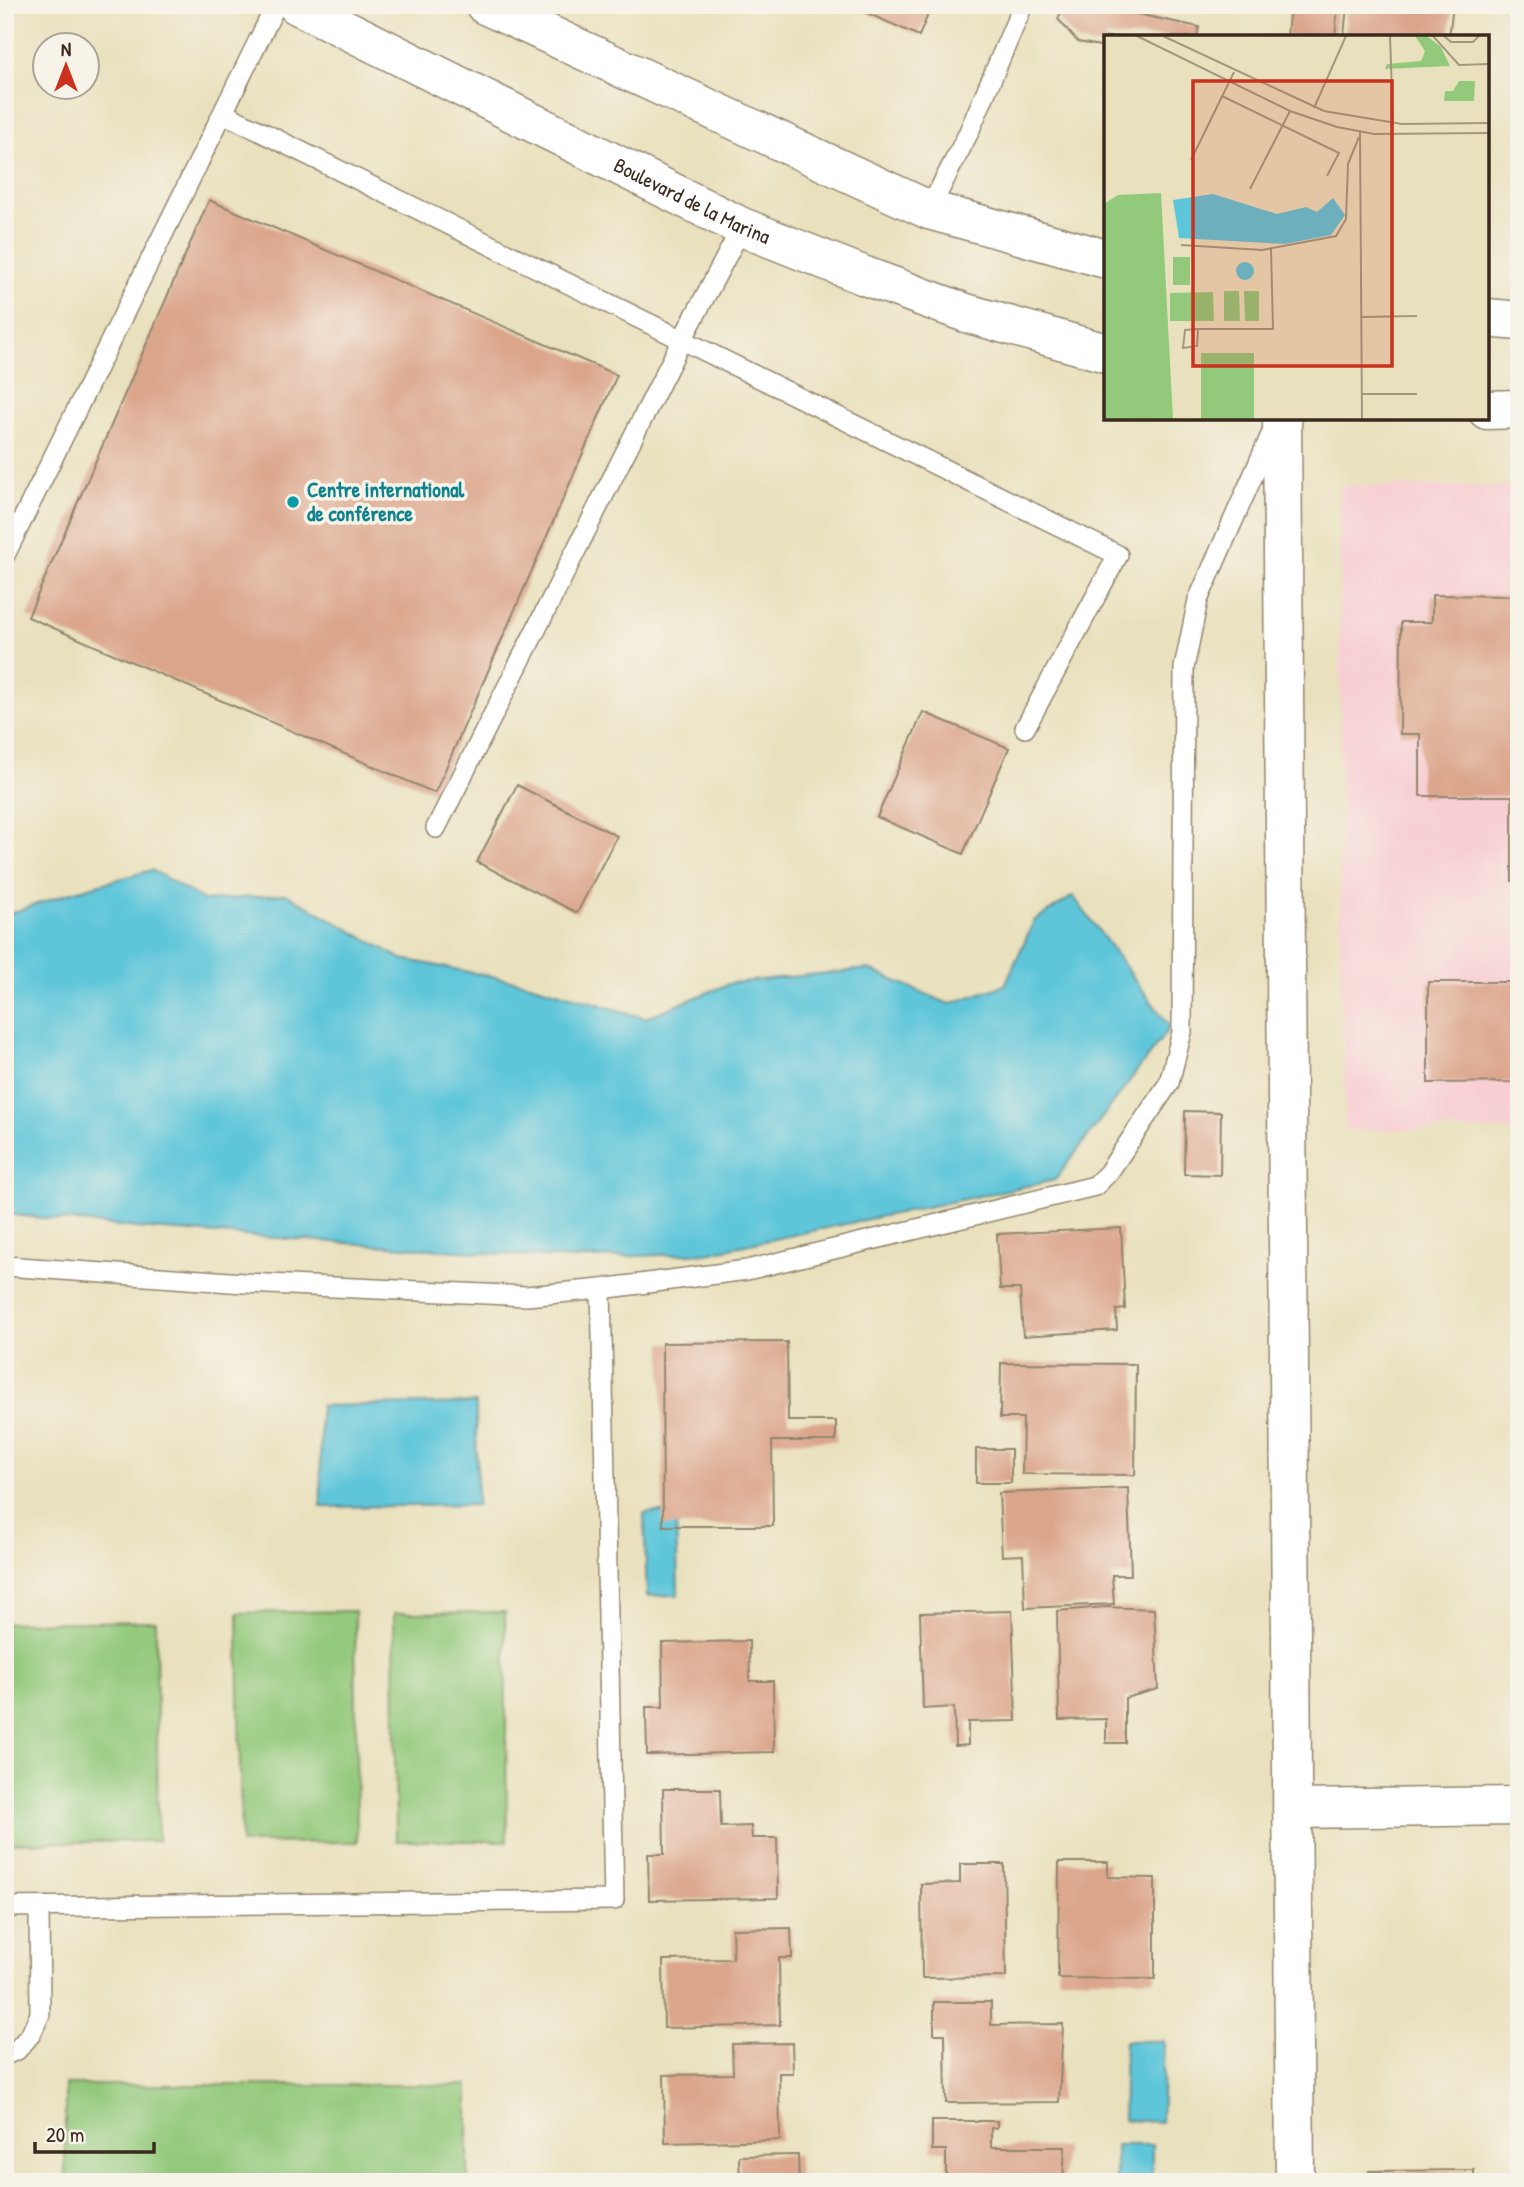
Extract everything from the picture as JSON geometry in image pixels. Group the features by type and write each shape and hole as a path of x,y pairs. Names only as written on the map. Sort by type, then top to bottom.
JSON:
{"street":[{"name":"Boulevard de la Marina","path":"298,5 742,227 967,313 1104,351"},
{"path":"485,5 929,210 1104,258"},
{"path":"1489,318 1519,321"},
{"path":"1489,410 1519,409"},
{"path":"1280,420 1294,2182"},
{"path":"1292,1810 1519,1806"}],"lane":[{"path":"5,555 276,5"},
{"path":"929,210 968,134 1023,5"},
{"path":"223,113 1118,555 1025,728"},
{"path":"436,828 682,340 742,227"},
{"path":"5,1266 244,1283 527,1296 747,1270 1095,1186 1108,1173 1169,1083 1176,1060 1182,1032 1184,668 1189,634 1198,600 1279,420"},
{"path":"5,1907 614,1900 601,1289"},
{"path":"5,2055 17,2050 31,2034 40,2014 39,1907"}],"shaded area":[{"path":"1340,486 1519,486 1519,1130 1346,1130 1340,957"}],"green space":[{"path":"355,1611 357,1842 241,1843 238,1613"},
{"path":"505,1612 507,1841 396,1841 394,1613"},
{"path":"156,1621 158,1841 5,1843 5,1623"},
{"path":"65,2085 468,2085 468,2182 65,2182"}],"water":[{"path":"152,870 205,901 286,894 402,959 526,983 645,1018 731,983 868,969 949,1004 1005,985 1034,921 1073,896 1170,1027 1055,1180 707,1253 570,1259 137,1228 5,1214 5,915 75,891"},
{"path":"476,1403 477,1505 321,1507 320,1406"},
{"path":"676,1511 678,1595 647,1596 644,1513"},
{"path":"1125,2041 1164,2041 1161,2122 1123,2120"},
{"path":"1116,2145 1152,2145 1152,2182 1116,2182"}],"building":[{"path":"849,5 932,5 919,36"},
{"path":"1064,5 1118,5 1118,10 1199,27 1197,35 1104,35 1104,47 1078,42 1058,19"},
{"path":"1290,5 1338,5 1335,35 1287,35"},
{"path":"1347,5 1453,5 1449,35 1344,35"},
{"path":"209,200 617,375 435,793 28,617"},
{"path":"1432,595 1519,596 1519,881 1512,881 1512,796 1420,796 1420,734 1400,734 1401,622 1432,622"},
{"path":"923,712 1009,748 963,854 877,817"},
{"path":"517,785 617,836 577,913 477,862"},
{"path":"1428,982 1519,982 1519,1082 1428,1083"},
{"path":"1185,1111 1221,1112 1220,1175 1184,1174"},
{"path":"1121,1228 1125,1309 1116,1310 1117,1330 1023,1336 1020,1289 1000,1289 997,1234"},
{"path":"787,1342 788,1421 836,1421 836,1441 772,1441 773,1526 663,1526 662,1343"},
{"path":"1001,1363 1136,1364 1135,1475 1022,1474 1023,1418 1000,1418"},
{"path":"976,1449 1011,1449 1011,1483 976,1483"},
{"path":"1128,1488 1131,1575 1112,1575 1114,1604 1025,1608 1023,1555 1002,1556 999,1493"},
{"path":"1106,1607 1154,1609 1158,1689 1125,1698 1125,1743 1106,1743 1106,1719 1059,1720 1057,1611"},
{"path":"1012,1611 1016,1721 968,1722 968,1745 955,1746 954,1707 923,1709 920,1613"},
{"path":"749,1641 750,1681 773,1681 774,1752 647,1755 646,1707 663,1707 662,1643"},
{"path":"663,1789 720,1789 721,1827 751,1826 752,1838 777,1838 778,1898 649,1900 648,1854 664,1854"},
{"path":"1059,1862 1108,1862 1108,1877 1155,1878 1155,1979 1058,1978"},
{"path":"960,1864 1004,1864 1006,1977 922,1978 921,1884 960,1883"},
{"path":"791,1928 792,1958 779,1958 780,2025 664,2028 663,1960 733,1959 732,1929"},
{"path":"934,2002 991,2002 991,2025 1063,2024 1059,2102 946,2103 945,2034 934,2034"},
{"path":"792,2043 793,2073 779,2073 780,2140 665,2143 664,2075 733,2074 732,2044"},
{"path":"932,2121 997,2121 997,2128 991,2128 991,2147 1065,2147 1063,2182 946,2182 946,2150 932,2150"},
{"path":"798,2155 799,2182 740,2182 739,2156"},
{"path":"1474,2170 1474,2182 1369,2182 1369,2171"}],"place":[{"name":"Centre international de conférence","path":"293,502"}]}
